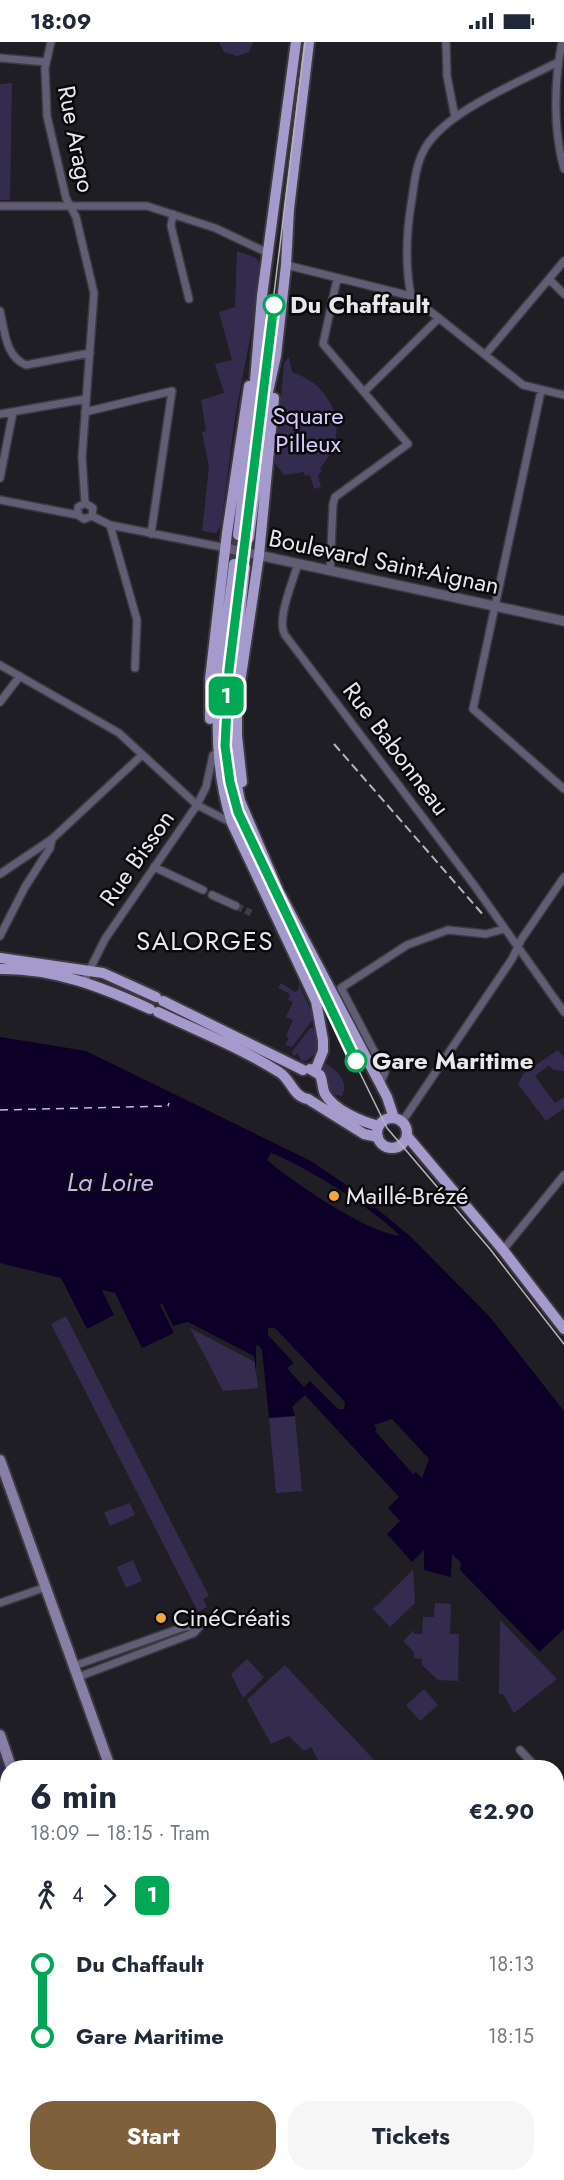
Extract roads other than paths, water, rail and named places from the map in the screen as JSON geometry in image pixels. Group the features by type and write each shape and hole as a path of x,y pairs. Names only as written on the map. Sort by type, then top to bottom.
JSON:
{"main road":[{"path":"276,356 243,536 256,354 296,42"},
{"path":"252,829 243,791 237,722 239,683 259,555 291,189 309,42"},
{"path":"256,354 242,419 210,679 213,755 232,823 311,991 322,1024 322,1051 309,1070 295,1077 293,1088"},
{"path":"224,798 217,752 217,711 240,566 229,731 236,785 252,829 278,890 407,1136 503,1250 564,1329"},
{"path":"0,958 104,973 309,1070 321,1078 325,1094 339,1107 378,1132 384,1146 392,1148 403,1144 407,1136"},
{"path":"0,969 40,972 84,981 154,1011 281,1073 299,1096 308,1099 364,1134 378,1132"},
{"path":"308,1099 317,1095 322,1086"},
{"path":"378,1132 384,1120 398,1120"},
{"path":"0,1460 108,1760"},
{"path":"0,1735 9,1760"}],"street":[{"name":"Rue Arago","path":"51,42 46,62 47,116 70,208 76,217 94,293 82,457 85,503"},
{"path":"446,42 447,76 455,117"},
{"path":"562,42 558,62 561,97 559,139 564,169"},
{"path":"0,58 46,62"},
{"path":"411,296 406,245 416,170 423,150 436,130 455,117 558,62"},
{"path":"0,206 70,208 147,206 214,228 268,254"},
{"path":"173,214 171,226 189,299"},
{"path":"485,355 564,261"},
{"path":"286,265 411,296 523,384 542,391 564,395"},
{"path":"330,571 335,497 408,444 322,340 337,279"},
{"path":"549,279 564,294"},
{"path":"0,311 11,355 18,362 26,365 90,353"},
{"path":"365,391 439,318"},
{"path":"542,391 473,709 564,789"},
{"path":"85,412 172,392 151,534"},
{"path":"0,414 86,399"},
{"path":"0,478 13,411"},
{"path":"0,500 84,519 92,516 93,508 85,503 78,507 78,516"},
{"name":"Boulevard Saint-Aignan","path":"92,516 110,525 564,621"},
{"path":"110,525 137,620 135,668"},
{"name":"Rue Babonneau","path":"298,564 282,617 281,629 474,885 564,1012"},
{"path":"0,665 119,733 197,805 232,823"},
{"path":"0,702 20,676"},
{"path":"0,874 52,839 142,755"},
{"name":"Rue Bisson","path":"84,981 105,939 197,805 206,787 213,755"},
{"path":"0,936 25,887 50,848 52,839"},
{"path":"154,867 203,890"},
{"path":"398,1120 518,948 521,940 561,885 564,877"},
{"path":"212,895 236,906"},
{"path":"380,1084 385,1072 340,988 407,945 448,930 486,934 504,928"},
{"path":"503,1250 564,1175"},
{"path":"0,1603 46,1587"},
{"path":"74,1665 190,1625 200,1626 194,1633 78,1677"},
{"path":"176,1630 179,1639"},
{"path":"135,1643 138,1654"},
{"path":"520,1750 529,1760"}],"water":[{"name":"La Loire","path":"0,1037 86,1051 311,1161 358,1193 411,1237 489,1316 564,1411 564,1677 460,1570 461,1563 452,1554 451,1577 424,1570 424,1550 412,1562 387,1534 400,1521 388,1508 399,1497 305,1395 292,1407 295,1416 269,1418 262,1350 258,1345 256,1346 256,1373 254,1356 188,1322 173,1326 162,1303 160,1305 174,1333 142,1348 115,1293 102,1290 114,1315 87,1329 61,1278 0,1263","holes":["271,1153 358,1202 400,1236 386,1233 350,1216 294,1181 267,1160"]}],"tunnel":[{"path":"234,564 238,535"},
{"path":"245,567 249,538"},
{"path":"236,906 251,913"}],"tram line":[{"path":"244,537 305,42"},
{"name":"1","path":"274,305 240,566 226,702 225,746 232,792 243,826 356,1061"},
{"path":"236,565 225,664 222,730 230,796 240,828 387,1128 490,1249 564,1344"}],"railway":[{"path":"334,744 485,917"}],"place":[{"name":"Du Chaffault","path":"274,305"},
{"name":"Gare Maritime","path":"356,1061"},
{"name":"Maillé-Brézé","path":"334,1196"},
{"name":"CinéCréatis","path":"161,1618"}],"district":[{"name":"SALORGES","path":"205,941"}],"park label":[{"name":"Square Pilleux","path":"308,430"}]}
